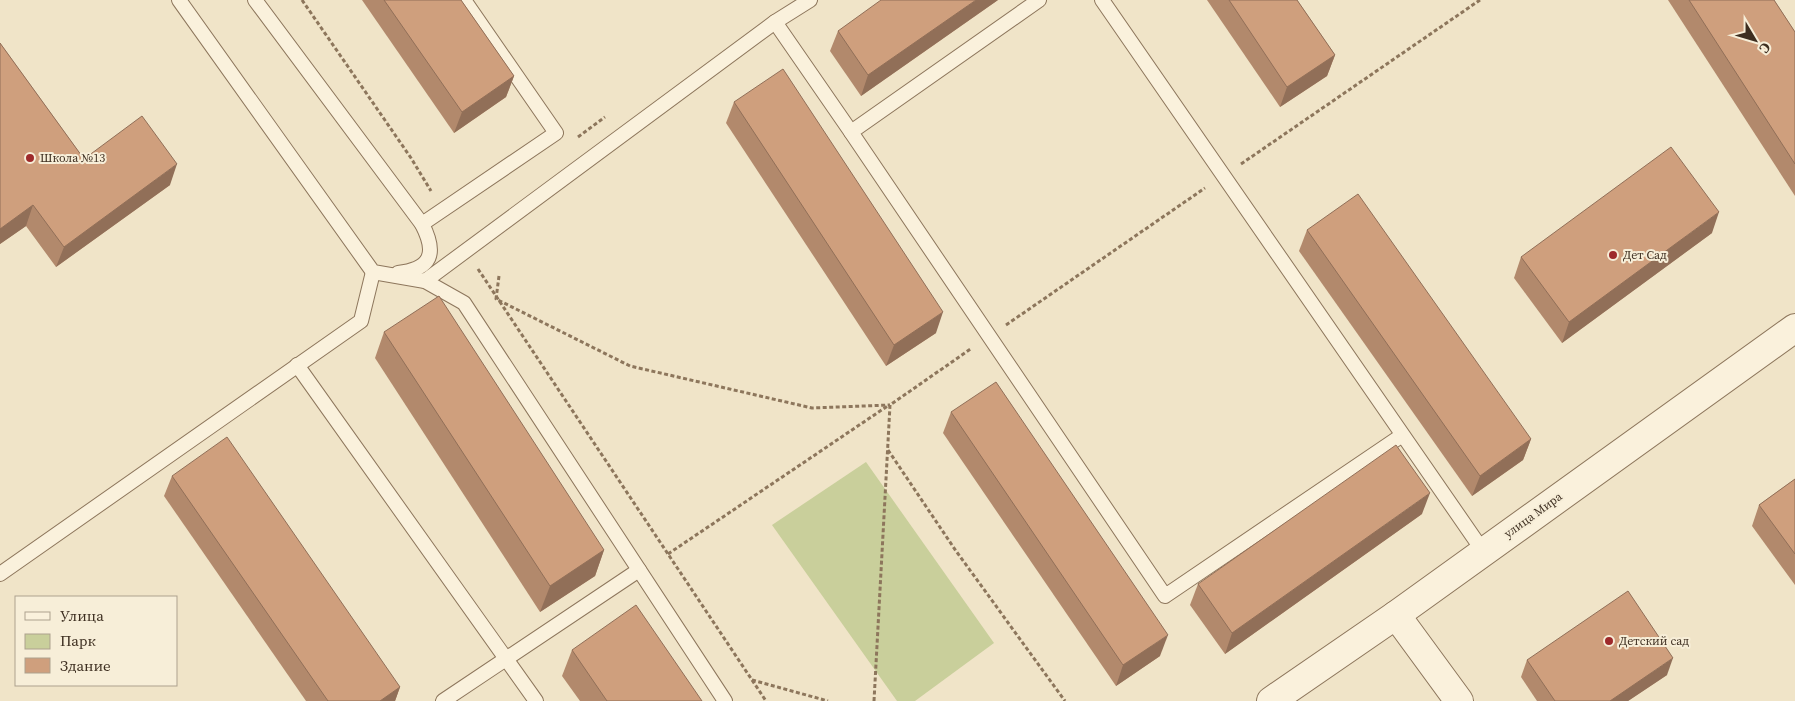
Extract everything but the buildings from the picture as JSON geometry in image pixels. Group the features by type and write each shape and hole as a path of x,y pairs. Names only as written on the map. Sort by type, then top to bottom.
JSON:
{"street":[{"name":"улица Мира","path":"1271,701 1396,615 1795,328"},
{"path":"1396,615 1459,701"}],"lane":[{"path":"179,0 376,273 425,281 464,303 725,701"},
{"path":"255,0 422,224 431,247 429,257 424,265 415,270 376,273"},
{"path":"422,224 556,133 464,0"},
{"path":"425,281 468,252 775,22 810,0"},
{"path":"851,132 1039,0"},
{"path":"1102,0 1401,436 1483,551"},
{"path":"775,22 1165,596 1401,436"},
{"path":"0,574 361,321 376,273"},
{"path":"297,365 536,701"},
{"path":"443,701 639,570"}],"path":[{"path":"302,0 411,158 443,210"},
{"path":"668,554 890,405 1480,0"},
{"path":"468,252 496,299 766,701"},
{"path":"496,299 499,276"},
{"path":"496,299 630,366 812,408 890,405"},
{"path":"874,701 890,405"},
{"path":"887,450 956,551 1065,701"},
{"path":"752,680 828,701"}],"green space":[{"path":"866,462 994,643 915,701 897,701 772,525"}],"place":[{"name":"Школа №13","path":"30,158"},
{"name":"Дет Сад","path":"1613,255"},
{"name":"Детский сад","path":"1609,641"}]}
